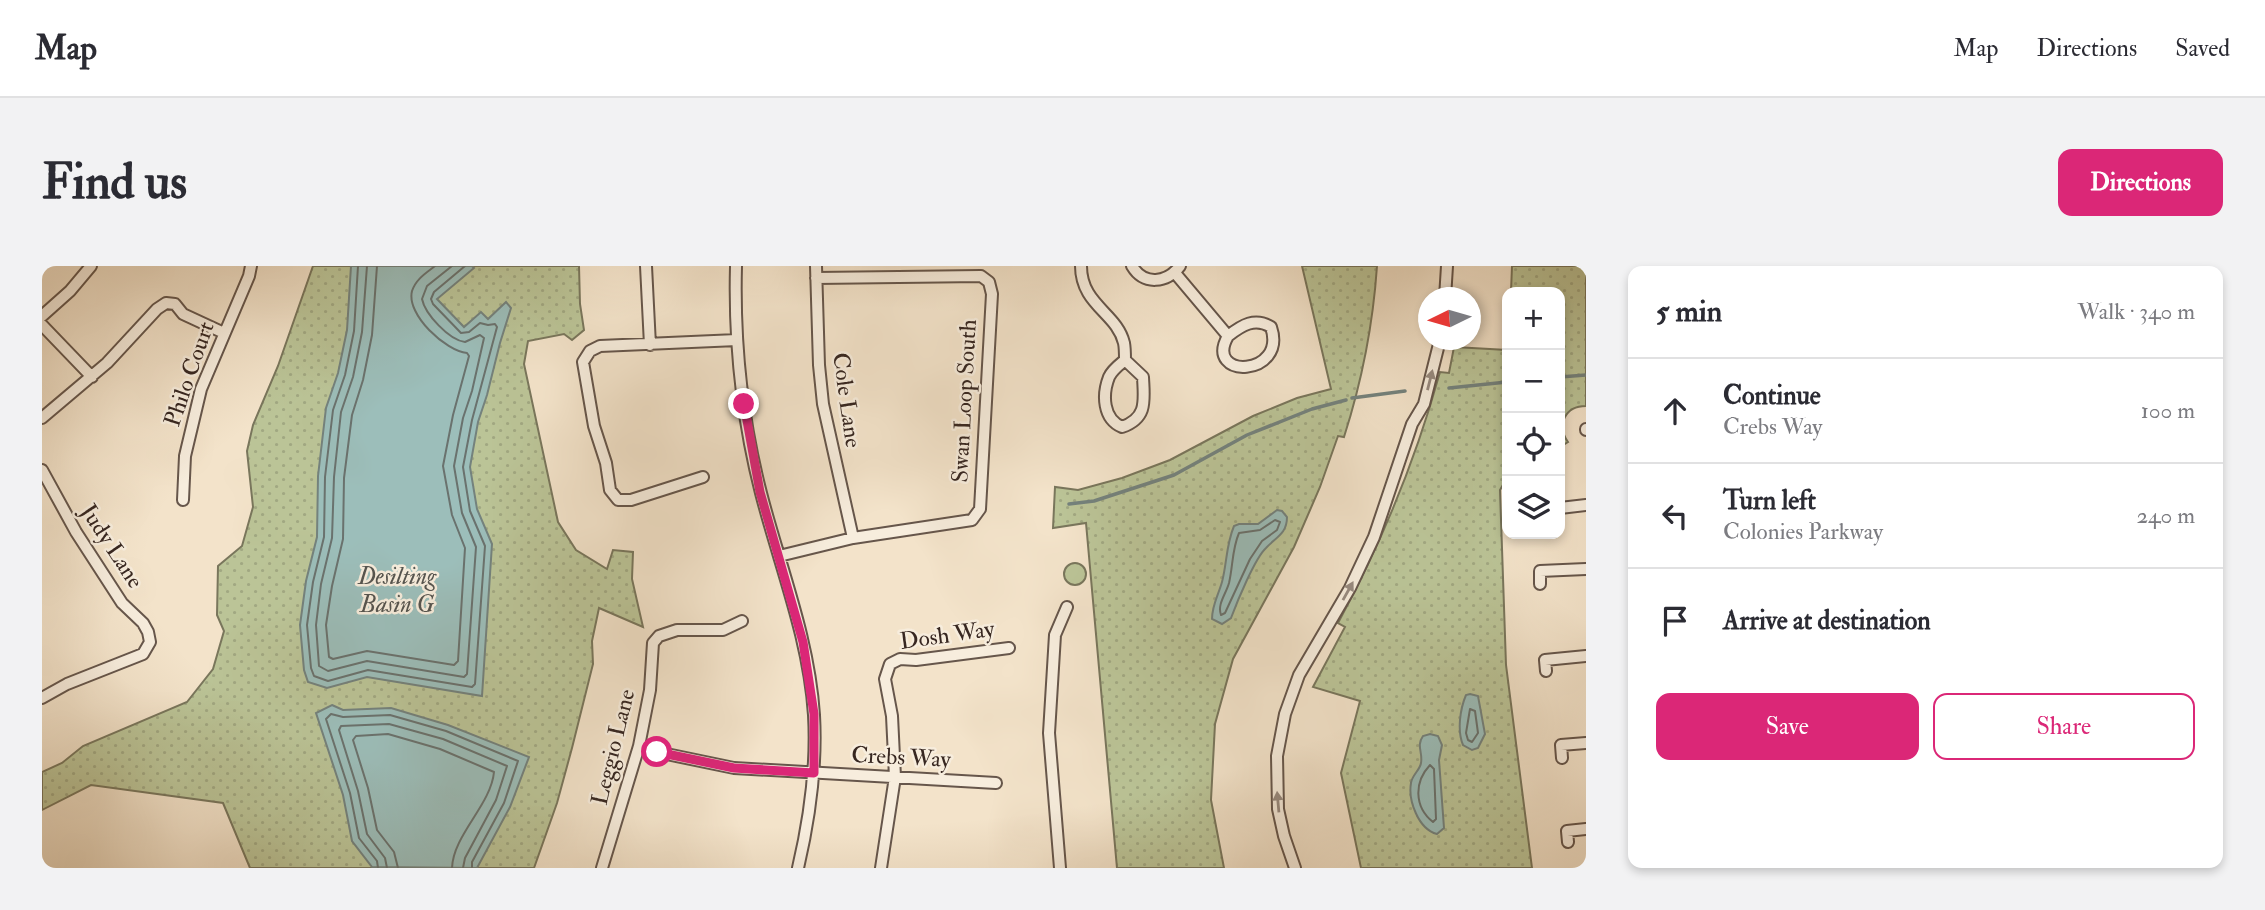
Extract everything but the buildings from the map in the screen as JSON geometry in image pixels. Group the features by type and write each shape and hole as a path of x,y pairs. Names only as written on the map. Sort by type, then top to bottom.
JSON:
{"street":[{"path":"42,316 71,291 91,266"},
{"name":"Philo Court","path":"183,500 185,456 201,390 251,266"},
{"path":"646,266 650,345"},
{"path":"736,266 737,340 751,446 760,492 805,654 814,714 814,773 809,819 798,868"},
{"path":"1081,266 1081,276 1091,300 1118,328 1124,342 1125,360 1143,377 1144,399 1141,415 1133,423 1122,427 1113,423 1107,414 1106,395 1110,376 1125,360"},
{"path":"1132,266 1149,280 1167,278 1177,270 1228,336"},
{"path":"1446,287 1447,266"},
{"name":"Swan Loop South","path":"816,272 981,276 989,282 992,294 980,509 972,520 853,538"},
{"name":"Cole Lane","path":"816,272 823,404 853,538"},
{"path":"42,418 92,377 166,303 175,304 183,314 224,333"},
{"path":"1256,322 1271,327 1274,336 1273,344 1261,363 1243,369 1235,368 1227,362 1224,343 1228,336 1239,327 1256,322"},
{"path":"42,325 92,377"},
{"path":"703,477 631,500 618,500 610,490 607,463 592,415 583,362 590,351 600,346 737,340"},
{"path":"1295,868 1284,836 1278,800 1277,756 1285,714 1299,675 1350,588 1374,537 1412,424 1424,404 1438,350"},
{"name":"Judy Lane","path":"42,470 76,532 122,603 143,623 150,642 143,654 67,684 42,698"},
{"path":"1565,507 1586,505"},
{"path":"779,556 853,538"},
{"path":"1540,584 1540,571 1586,569"},
{"path":"1060,868 1049,733 1055,635 1067,607"},
{"name":"Leggio Lane","path":"602,868 639,747 650,690 653,643 659,636 677,630 723,630 742,621"},
{"name":"Dosh Way","path":"895,777 892,716 886,678 890,664 900,659 916,660 1009,648"},
{"path":"1546,671 1545,660 1586,656"},
{"path":"1562,758 1561,745 1586,743"},
{"name":"Crebs Way","path":"639,747 734,768 996,783"},
{"path":"881,868 895,777"},
{"path":"1568,842 1567,831 1586,829"}],"green space":[{"path":"313,266 579,266 584,330 572,340 564,334 528,341 524,364 558,522 576,550 607,569 613,550 633,552 632,579 643,627 599,608 592,641 593,664 572,748 557,803 534,868 250,868 223,803 91,785 42,810 42,772 62,763 83,746 187,702 213,669 224,631 217,615 218,566 242,546 253,507 247,451 253,425 278,366"},
{"path":"1302,266 1377,266 1373,310 1361,374 1344,437 1338,436 1294,547 1233,659 1215,724 1211,800 1224,868 1117,868 1086,523 1053,528 1055,487 1078,490 1122,478 1170,460 1253,416 1297,398 1331,389"},
{"path":"1512,266 1586,266 1586,406 1573,409 1565,418 1565,287 1511,287"},
{"path":"1453,350 1502,350 1500,490 1506,665 1532,868 1361,868 1341,773 1360,701 1313,687 1345,627 1338,623 1369,563 1396,500 1420,437 1440,372 1449,373"},
{"path":"1075,563 1083,566 1086,574 1083,582 1075,585 1067,582 1064,574 1067,566"}],"water":[{"name":"Desilting Basin G","path":"351,266 472,266 474,268 437,299 464,327 481,312 488,319 506,302 511,308 478,422 470,467 477,509 492,544 482,696 367,677 327,688 308,682 304,670 300,625 306,581 317,537 318,476 326,408 338,373 347,330"},
{"path":"1277,510 1287,517 1283,531 1257,561 1231,618 1222,624 1212,619 1234,526 1258,524"},
{"path":"1466,695 1478,696 1485,734 1478,748 1472,750 1463,745 1460,727 1464,701"},
{"path":"332,705 343,710 391,708 448,725 529,757 510,807 477,868 372,867 352,841 343,795 316,713"},
{"path":"1423,736 1438,736 1442,745 1439,760 1444,828 1437,834 1430,831 1420,820 1410,790 1421,763 1421,740"}],"waterway":[{"path":"1565,377 1586,375"},
{"path":"1449,388 1502,383"},
{"path":"1352,398 1405,391"},
{"path":"1069,504 1094,501 1174,475 1247,435 1312,409 1346,400"}],"route":[{"path":"657,752 734,768 814,773 814,714 803,642 760,492 744,404"}]}
